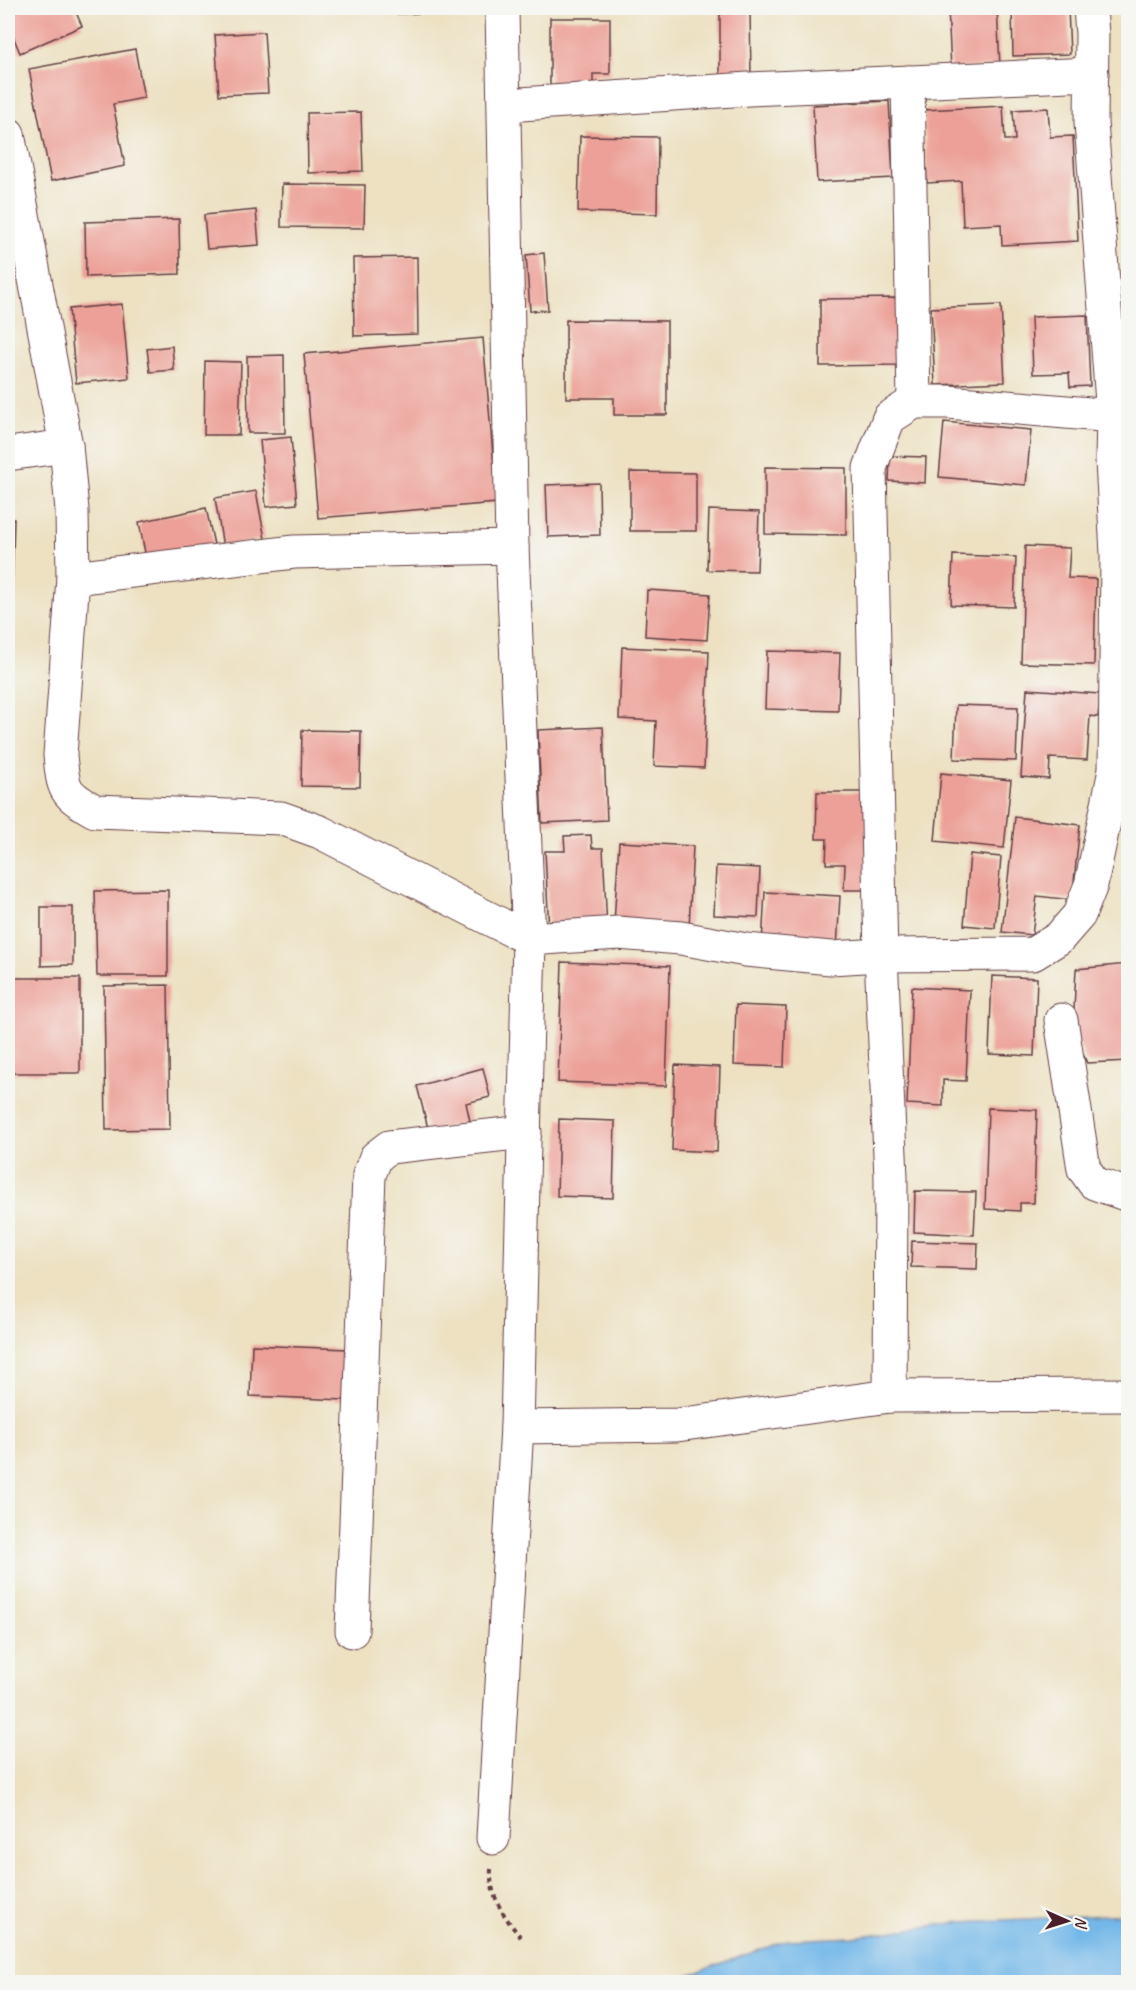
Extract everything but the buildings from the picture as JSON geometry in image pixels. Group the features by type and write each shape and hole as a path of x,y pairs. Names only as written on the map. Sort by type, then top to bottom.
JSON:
{"street":[{"path":"493,1838 517,1427 529,939 512,547 502,8"},
{"path":"8,134 66,446 72,510 73,578 60,755 62,783 73,799 95,811 281,818 320,832 529,939 618,933 681,938 746,950 831,958 881,955 1033,954 1059,938 1079,915 1091,885 1122,769 1117,554 1112,460 1113,416 1091,122 1090,8"},
{"path":"504,105 748,89 1092,74"},
{"path":"908,82 914,402"},
{"path":"890,1396 891,1177 881,955 870,468 889,418 914,402 948,402 1113,416"},
{"path":"8,454 66,446"},
{"path":"73,578 294,552 512,547"},
{"path":"1061,1020 1084,1169 1094,1183 1128,1195"},
{"path":"352,1631 369,1175 376,1157 389,1147 525,1132"},
{"path":"517,1427 677,1425 890,1396 1128,1395"}],"path":[{"path":"493,1838 490,1879 500,1911 523,1940"}],"water":[{"path":"1128,1914 1128,1982 668,1982 788,1940 853,1937 961,1922"}]}
